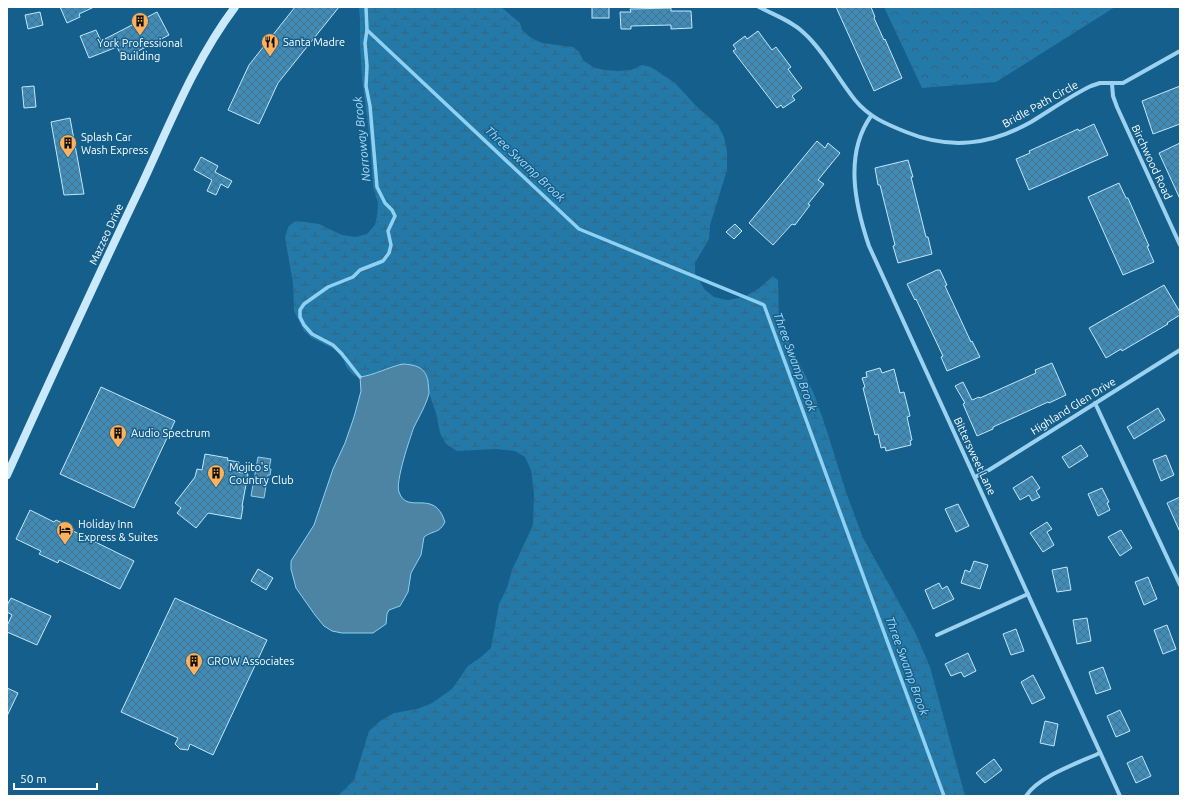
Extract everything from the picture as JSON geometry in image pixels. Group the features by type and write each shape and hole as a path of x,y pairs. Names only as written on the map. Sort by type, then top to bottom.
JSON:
{"main road":[{"name":"Mazzeo Drive","path":"7,476 88,296 185,92 211,42 235,7"}],"street":[{"name":"Bridle Path Circle","path":"759,7 804,32 814,43 852,96 871,116 924,138 945,142 974,142 993,138 1018,128 1091,86 1100,83 1123,83 1180,51"},
{"name":"Birchwood Road","path":"1112,84 1113,96 1117,107 1180,245"},
{"name":"Bittersweet Lane","path":"871,116 860,134 854,160 858,201 866,235 887,288 1120,796"},
{"name":"Highland Glen Drive","path":"975,477 1180,350"},
{"path":"1095,403 1180,585"},
{"path":"937,635 1028,594"},
{"path":"1026,796 1034,786 1046,778 1100,753"}],"green space":[{"path":"359,7 501,7 520,23 522,30 530,37 542,43 573,47 579,52 583,60 593,67 604,70 618,71 631,70 642,65 651,67 675,83 698,108 718,125 724,137 727,151 727,170 710,225 709,239 695,263 695,273 705,290 714,297 728,300 744,297 758,289 773,276 778,280 779,319 814,394 846,492 863,538 915,632 930,667 965,796 338,796 354,780 369,731 380,721 394,713 417,709 432,703 452,689 468,666 491,648 499,604 507,588 512,570 533,525 534,494 531,470 525,457 515,451 496,449 457,451 446,444 440,433 436,413 429,393 428,383 403,364 392,366 368,376 354,376 347,368 336,350 312,338 304,331 294,311 293,283 285,238 288,227 295,221 319,224 342,235 356,237 367,234 375,225 377,216 378,203 373,187 370,139 362,80"},
{"path":"884,7 1115,7 996,82 922,88"}],"shaded area":[{"path":"403,364 416,366 425,373 428,381 429,393 406,450 399,479 399,492 403,499 408,502 428,503 434,506 440,512 445,522 438,530 424,537 421,555 411,573 408,592 400,606 389,610 386,624 373,633 342,633 332,631 324,626 296,588 291,569 291,561 314,525 333,469 345,443 361,391 360,377 371,375"},
{"path":"258,457 271,459 269,469 271,469 270,475 268,475 264,498 251,496"}],"building":[{"path":"60,7 94,7 79,14 80,17 67,23"},
{"path":"295,7 339,7 278,83 259,124 228,110 249,65"},
{"path":"592,7 609,7 609,18 592,18"},
{"path":"836,7 871,7 875,17 874,18 902,78 874,91"},
{"path":"671,8 671,11 691,11 692,28 671,29 671,25 631,26 631,29 621,29 620,12 631,12 630,9"},
{"path":"40,12 43,25 28,29 25,15"},
{"name":"York Professional Building","path":"157,12 169,35 123,59 117,47 89,58 80,36 96,30 101,41"},
{"path":"758,31 772,50 776,47 791,67 788,69 802,88 792,96 795,100 783,108 781,105 777,108 733,51 736,49 733,45 745,36 747,39"},
{"path":"34,86 36,107 24,108 22,87"},
{"path":"1180,86 1180,124 1153,134 1142,101"},
{"name":"Splash Car Wash Express","path":"70,118 84,194 64,195 51,122"},
{"path":"1094,124 1108,155 1029,190 1016,159 1030,153 1029,151 1078,129 1079,131"},
{"path":"817,141 825,148 828,143 840,153 818,180 824,184 808,204 810,205 795,225 792,224 773,245 749,223"},
{"path":"1180,143 1180,199 1159,153"},
{"path":"201,157 218,166 215,172 232,181 228,188 221,184 216,195 207,191 212,180 194,170"},
{"path":"908,160 926,237 928,237 932,254 898,263 893,246 895,245 880,185 878,185 875,168"},
{"path":"1119,183 1126,198 1128,198 1149,246 1147,246 1154,262 1123,275 1088,197"},
{"path":"735,224 742,231 734,239 726,232"},
{"path":"940,270 947,285 945,286 971,342 972,341 980,357 947,371 941,357 943,356 916,299 915,300 907,284"},
{"path":"1164,285 1180,312 1180,315 1167,323 1168,324 1122,351 1121,349 1106,358 1089,328"},
{"path":"1052,363 1066,395 993,427 993,429 977,436 963,404 965,403 955,386 963,382 972,400 979,397 980,398 1036,373 1035,370"},
{"path":"880,368 882,373 894,369 900,393 904,392 910,416 907,417 912,440 910,441 911,445 886,451 885,447 881,448 878,434 875,435 863,388 865,387 862,378 867,377 866,372"},
{"name":"Audio Spectrum","path":"101,387 175,421 134,508 60,474"},
{"path":"1158,408 1165,420 1134,439 1127,427"},
{"path":"1081,445 1088,456 1069,468 1062,457"},
{"name":"Mojito's Country Club","path":"205,454 228,458 227,460 239,462 237,472 248,474 241,519 208,513 196,528 177,513 181,508 175,503 195,477 197,469 202,470"},
{"path":"1166,455 1174,475 1161,481 1153,460"},
{"path":"1032,476 1040,488 1036,491 1040,497 1032,501 1029,495 1020,500 1013,488"},
{"path":"1102,488 1109,502 1107,503 1110,510 1098,516 1088,494"},
{"path":"1180,497 1180,532 1167,503"},
{"path":"958,504 969,526 956,532 945,509"},
{"name":"Holiday Inn Express & Suites","path":"30,510 54,522 56,520 74,529 73,531 134,561 120,589 59,560 58,563 39,554 41,551 16,539"},
{"path":"1047,522 1052,529 1047,532 1054,545 1043,552 1030,533"},
{"path":"1121,530 1132,548 1120,556 1108,537"},
{"path":"974,561 988,565 980,589 961,583 965,570 970,572"},
{"path":"1067,567 1071,590 1057,592 1052,570"},
{"path":"258,569 273,578 266,590 251,581"},
{"path":"1148,577 1157,599 1144,605 1135,582"},
{"path":"939,583 942,589 947,586 954,599 933,609 925,590"},
{"path":"11,598 51,616 37,645 7,632 7,626 12,615 7,612 7,605"},
{"name":"GROW Associates","path":"175,598 267,640 213,755 190,744 188,750 180,749 175,744 178,738 121,712"},
{"path":"1087,618 1091,641 1077,644 1073,620"},
{"path":"1167,625 1176,649 1163,654 1154,630"},
{"path":"1016,629 1024,651 1011,655 1003,634"},
{"path":"968,653 976,671 964,677 961,672 951,676 945,664"},
{"path":"1103,667 1111,689 1096,694 1089,672"},
{"path":"1033,675 1045,698 1032,704 1021,682"},
{"path":"7,688 18,693 7,716"},
{"path":"1120,710 1130,731 1116,737 1107,716"},
{"path":"1045,721 1058,724 1054,746 1040,743"},
{"path":"1142,756 1151,776 1136,783 1127,763"},
{"path":"994,759 1002,770 985,783 976,773"}],"waterway":[{"name":"Norroway Brook","path":"360,377 333,345 312,334 304,325 300,317 300,310 304,304 328,287 353,277 360,270 383,261 389,253 391,245 388,231 395,216 392,210 385,203 377,187 370,106 366,86 366,7"},
{"name":"Three Swamp Brook","path":"367,30 579,229 764,305 944,796"}],"place":[{"name":"York Professional Building","path":"140,36"},
{"name":"Santa Madre","path":"270,57"},
{"name":"Splash Car Wash Express","path":"68,158"},
{"name":"Audio Spectrum","path":"118,448"},
{"name":"Mojito's Country Club","path":"216,488"},
{"name":"Holiday Inn Express & Suites","path":"65,545"},
{"name":"GROW Associates","path":"194,676"}]}
